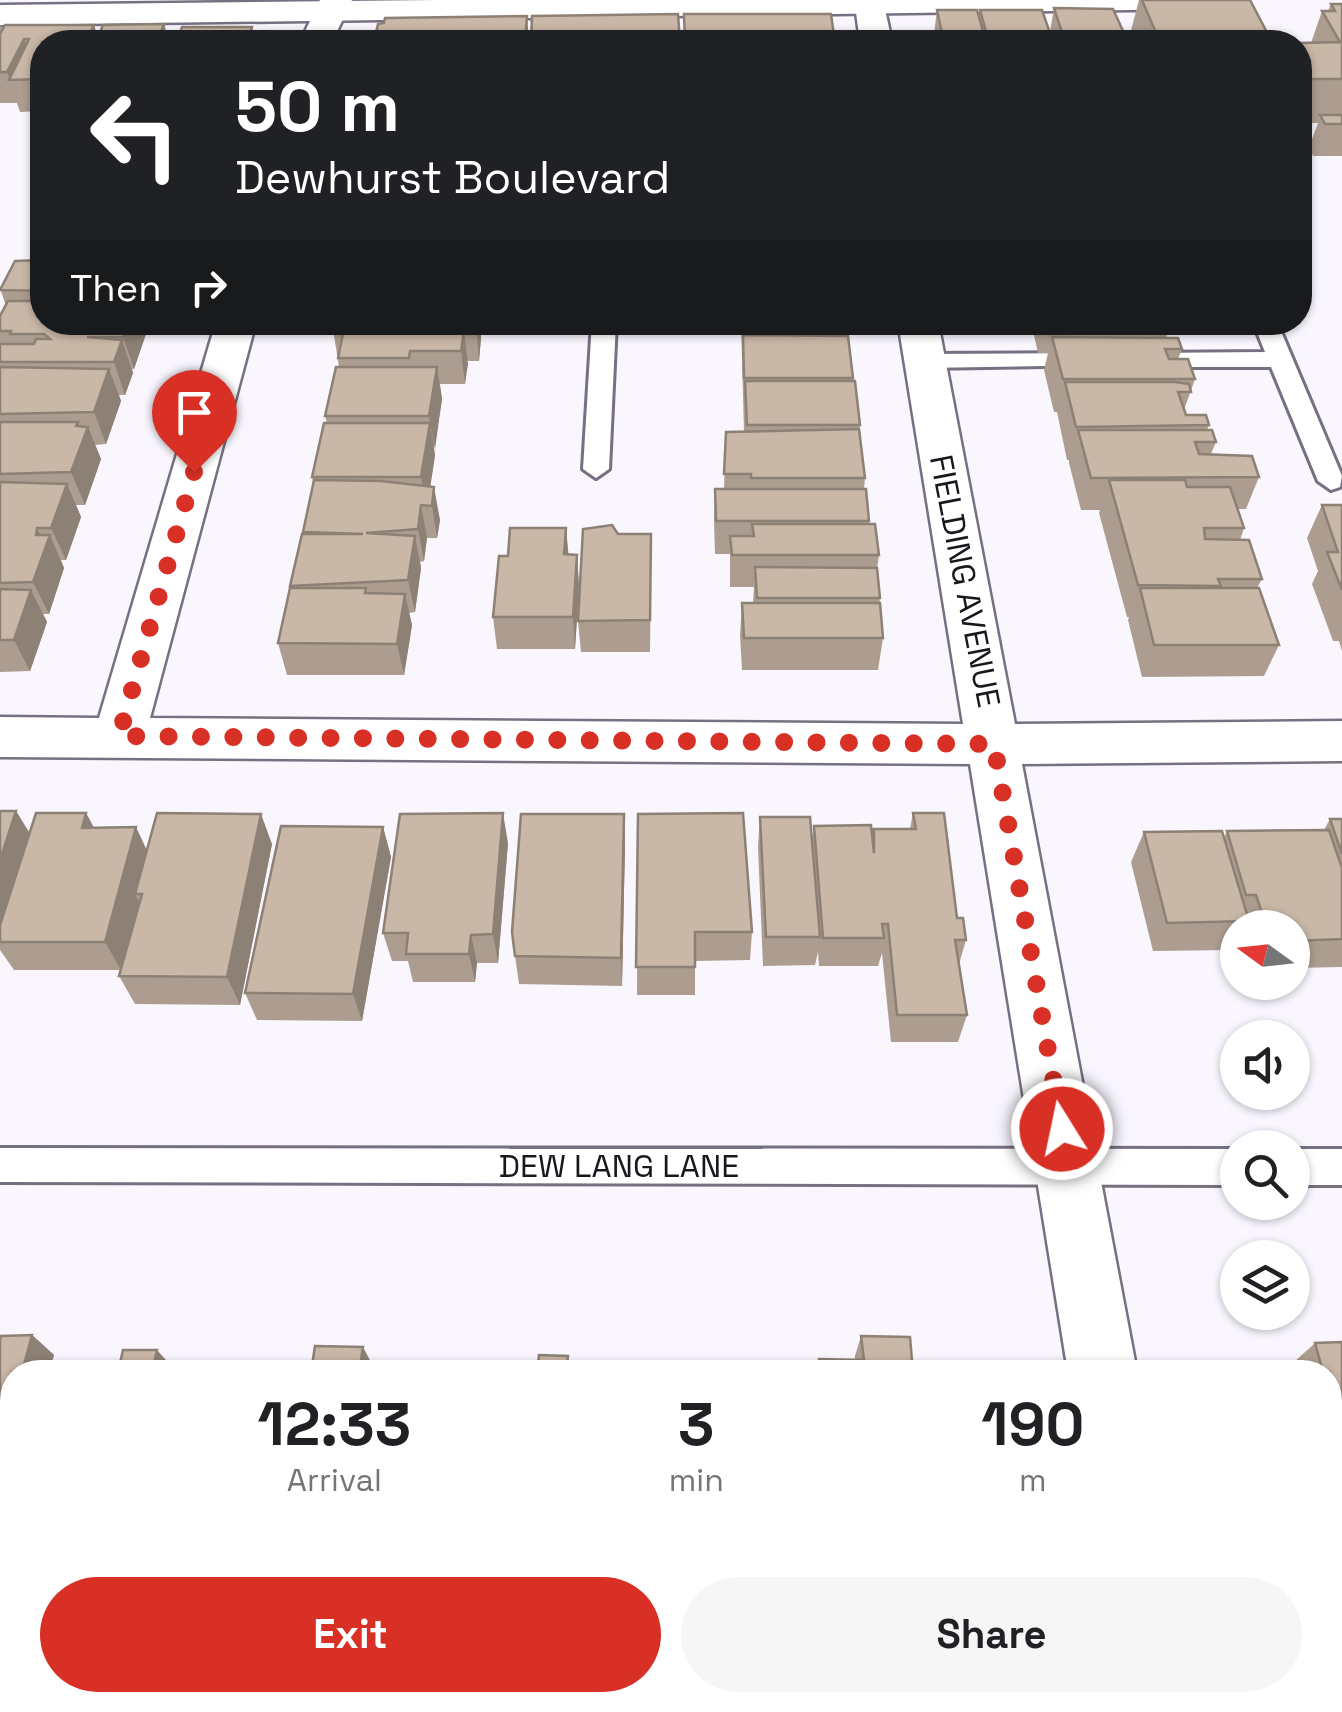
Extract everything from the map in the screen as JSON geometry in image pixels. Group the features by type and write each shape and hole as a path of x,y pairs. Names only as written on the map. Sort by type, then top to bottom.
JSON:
{"street":[{"path":"0,15 334,5 871,5 1205,0"},
{"path":"322,30 334,5"},
{"path":"871,5 874,30"},
{"path":"119,736 232,335"},
{"name":"FIELDING AVENUE","path":"921,342 1102,1360"},
{"path":"0,738 994,744 1342,742"}],"lane":[{"path":"596,468 603,335"},
{"path":"1270,335 1330,481"},
{"path":"921,342 1280,359"},
{"name":"DEW LANG LANE","path":"0,1165 1220,1167"},
{"path":"1310,1167 1342,1168"}],"building":[{"path":"1142,0 1250,0 1266,30 1155,30"},
{"path":"1331,4 1342,4 1342,79 1312,79 1312,43 1340,42 1322,11 1335,11"},
{"path":"1054,8 1113,9 1123,30 1061,30"},
{"path":"937,10 977,10 983,30 941,30"},
{"path":"980,10 1042,10 1049,30 986,30"},
{"path":"678,14 679,30 531,30 532,16"},
{"path":"684,14 831,14 833,30 685,30"},
{"path":"527,16 526,30 377,30 385,18"},
{"path":"164,24 162,30 101,30 103,25"},
{"path":"5,25 94,25 92,30 30,30 30,79 9,80 29,39 24,39 7,72 0,72 0,34"},
{"path":"182,27 252,27 251,30 181,30"},
{"path":"1320,115 1342,115 1342,124 1325,124"},
{"path":"30,260 30,291 0,290 15,261"},
{"path":"8,301 30,301 30,334 0,331 0,316"},
{"path":"45,335 124,335 87,337 122,340 114,362 0,362 0,344 34,344 36,339 50,339"},
{"path":"343,335 464,335 461,351 410,351 409,358 338,358"},
{"path":"743,335 848,336 853,378 744,378"},
{"path":"1052,337 1178,338 1182,349 1165,349 1169,359 1188,359 1195,379 1063,379"},
{"path":"0,367 109,369 94,412 0,414"},
{"path":"336,367 437,367 429,416 325,416"},
{"path":"745,381 855,381 860,425 747,425"},
{"path":"1065,382 1189,384 1191,392 1178,392 1186,415 1206,415 1209,425 1076,427"},
{"path":"0,422 78,422 76,426 88,427 71,472 0,474"},
{"path":"324,423 430,423 421,477 312,477"},
{"path":"859,429 865,478 751,478 751,474 724,474 726,432"},
{"path":"1078,430 1212,430 1216,442 1195,442 1199,454 1252,456 1259,477 1091,478"},
{"path":"314,480 434,487 432,506 421,505 418,529 366,533 415,536 408,580 290,586 302,534 363,534 303,532"},
{"path":"1109,480 1185,480 1187,487 1230,487 1244,528 1204,528 1205,539 1249,540 1262,579 1218,579 1221,586 1138,585"},
{"path":"0,482 67,484 51,528 37,528 36,535 50,535 33,582 0,583"},
{"path":"715,489 866,489 869,521 716,521"},
{"path":"1322,505 1342,505 1342,590 1327,552 1338,552"},
{"path":"752,524 875,524 879,555 732,555 730,536 754,536"},
{"path":"612,525 618,534 651,534 650,620 578,621 583,529"},
{"path":"510,528 566,528 564,554 577,555 573,617 493,617 499,556 508,556"},
{"path":"755,567 877,568 880,598 757,598"},
{"path":"290,588 366,588 365,593 405,594 397,644 278,643"},
{"path":"1140,588 1259,588 1279,645 1154,645"},
{"path":"0,589 31,590 14,640 0,640"},
{"path":"742,603 880,603 883,638 744,638"},
{"path":"0,811 16,811 0,860"},
{"path":"36,813 86,813 82,828 136,827 105,942 0,942 0,925"},
{"path":"157,813 261,814 227,977 119,976 142,894 135,894"},
{"path":"503,813 493,934 471,935 469,954 406,954 408,933 383,933 400,814"},
{"path":"743,813 752,932 695,932 695,967 636,967 638,814"},
{"path":"913,813 944,813 957,918 963,918 966,940 955,940 967,1015 897,1015 888,924 882,924 884,938 823,938 814,826 871,825 874,853 874,829 916,829"},
{"path":"521,814 624,814 621,958 515,956 512,932"},
{"path":"760,817 810,817 820,937 766,937"},
{"path":"1330,819 1342,819 1342,854"},
{"path":"281,826 383,827 353,994 245,993"},
{"path":"1329,830 1342,868 1342,939 1310,940 1310,910 1261,910 1256,895 1246,895 1227,831"},
{"path":"1222,831 1246,910 1220,910 1220,922 1167,923 1144,832"},
{"path":"32,1335 25,1360 0,1360 1,1336"},
{"path":"861,1336 910,1337 912,1360 864,1360"},
{"path":"1342,1342 1342,1360 1320,1360 1315,1343"},
{"path":"315,1346 363,1347 361,1360 313,1360"},
{"path":"123,1350 157,1350 155,1360 121,1360"},
{"path":"539,1355 568,1356 568,1360 538,1360"}],"route":[{"path":"194,472 119,736 994,744 1062,1129"}]}
